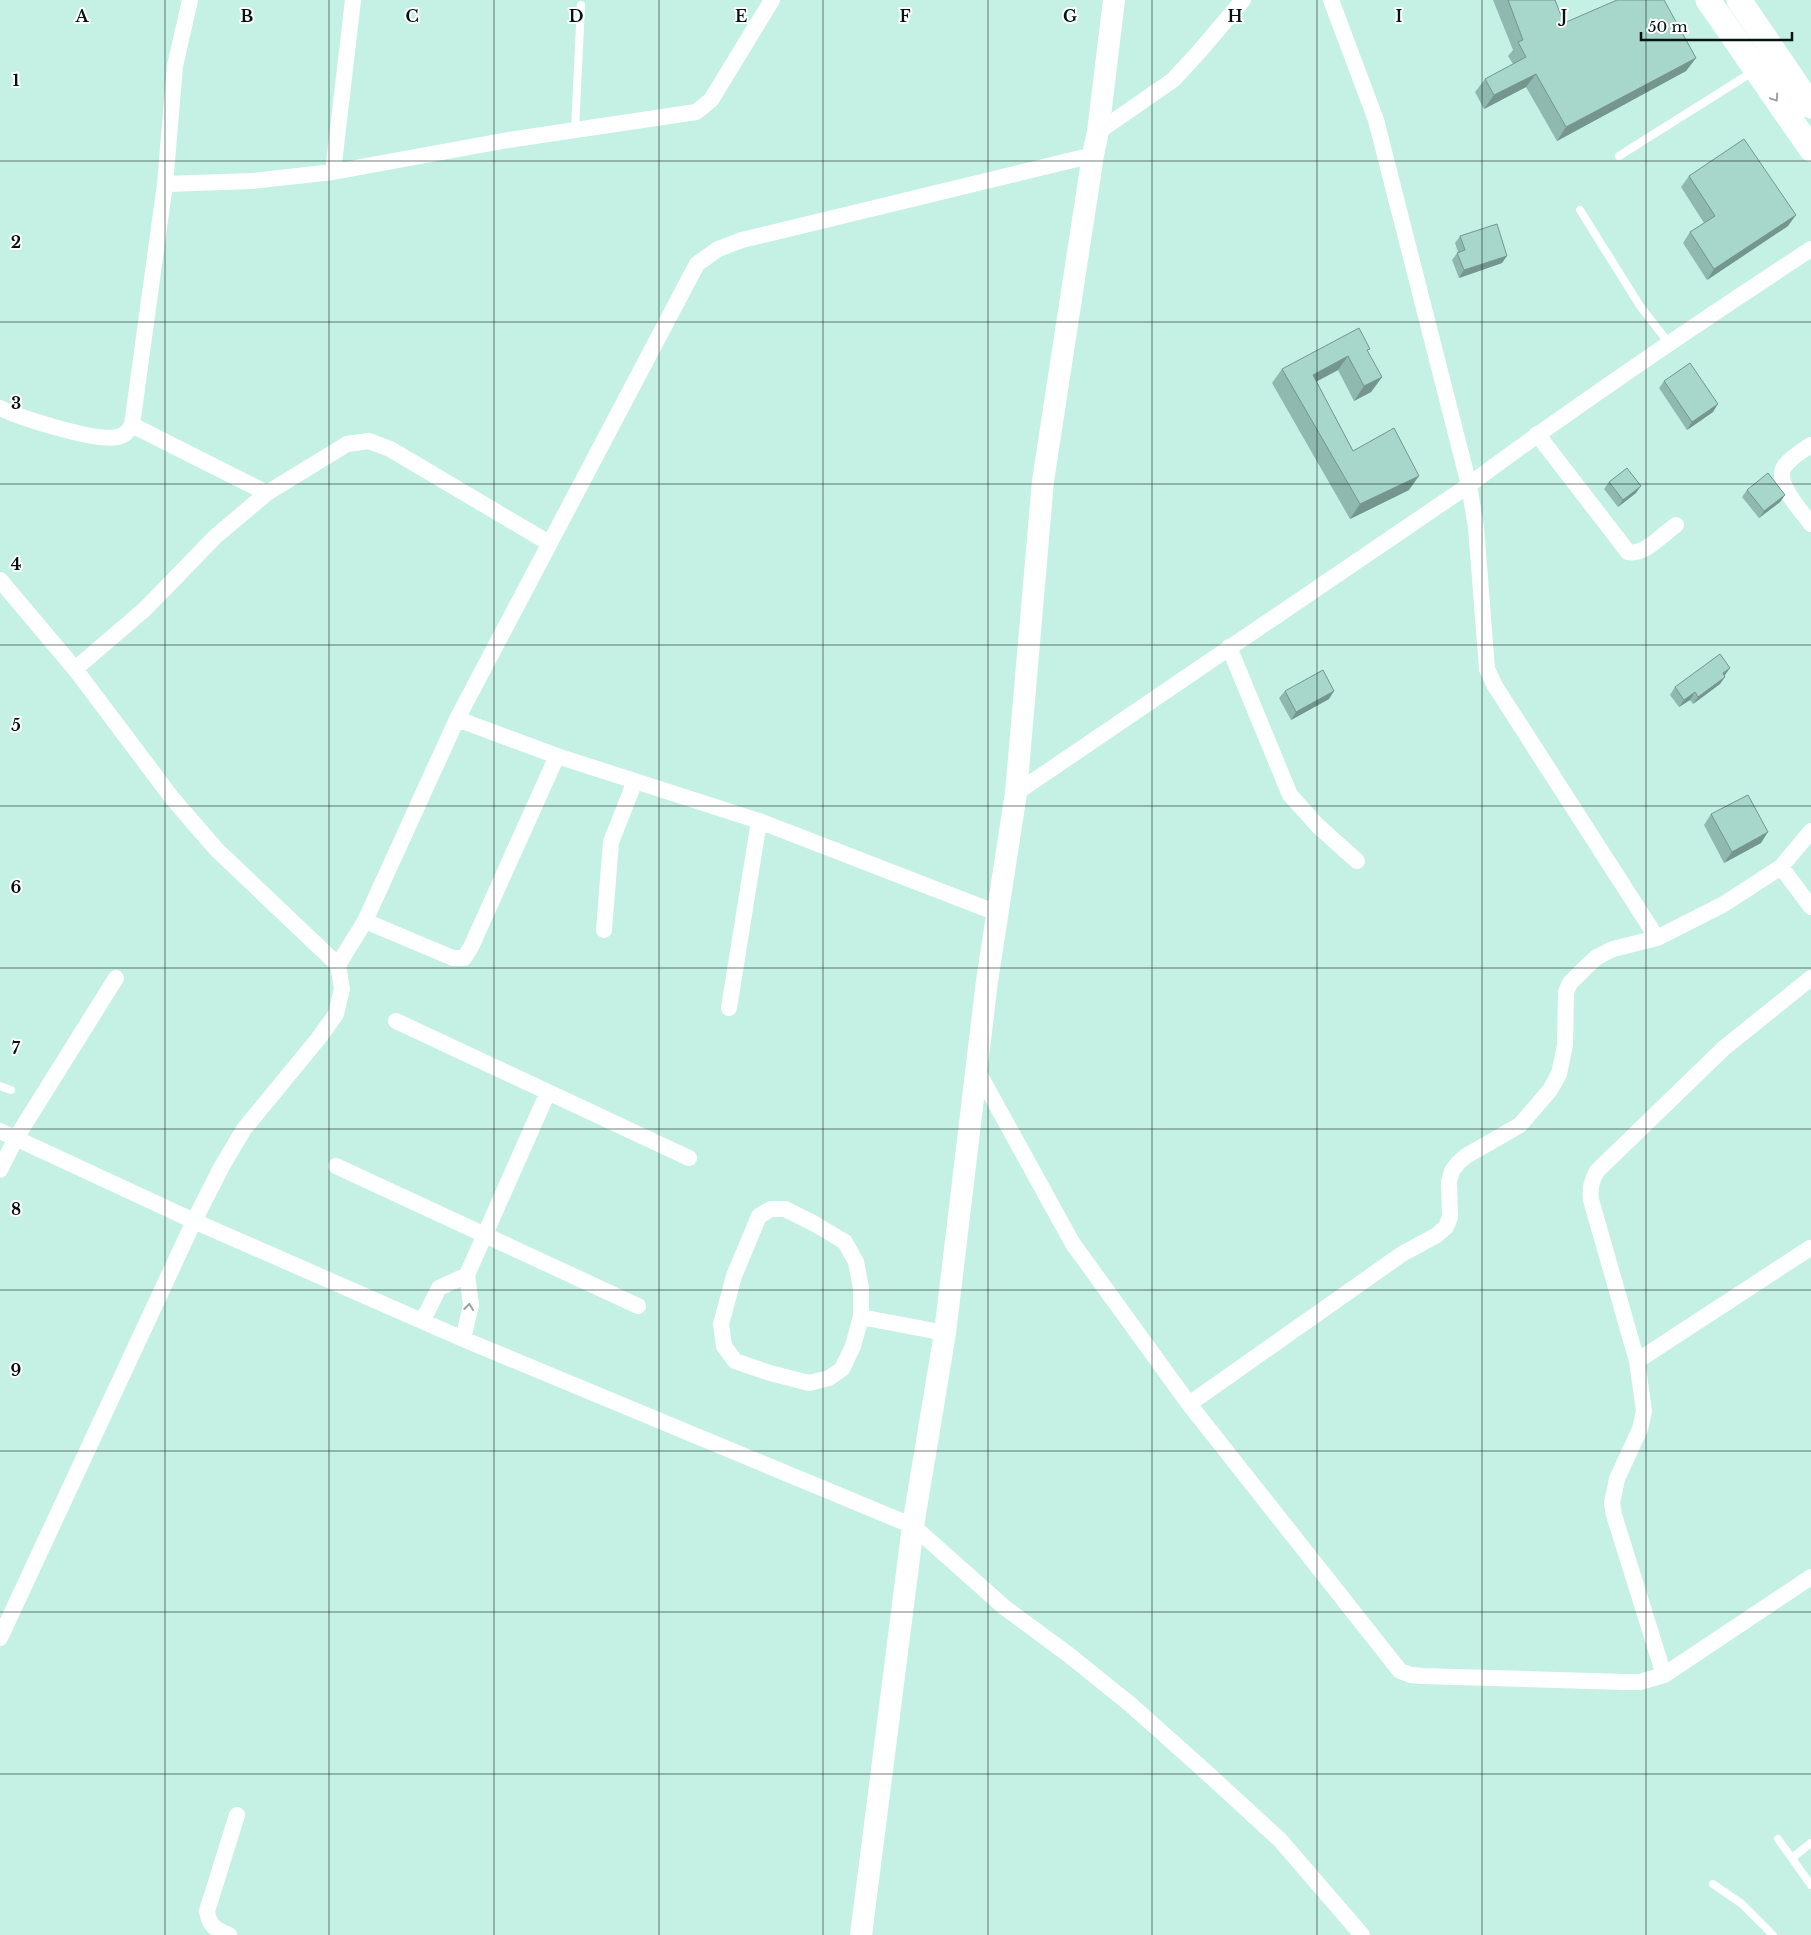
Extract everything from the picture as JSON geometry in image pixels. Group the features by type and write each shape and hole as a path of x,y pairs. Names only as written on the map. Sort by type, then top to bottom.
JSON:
{"main road":[{"path":"861,1935 913,1526 945,1333 976,1068 997,913 1016,793 1043,481 1098,132 1114,0"},
{"path":"1708,0 1811,150"},
{"path":"1739,0 1811,106"}],"street":[{"path":"0,408 63,429 104,437 122,436 126,434 132,425 165,184 175,66 190,0"},
{"path":"333,172 353,0"},
{"path":"165,184 252,180 333,172 508,140 696,112 711,100 772,0"},
{"path":"1098,132 1173,80 1243,0"},
{"path":"1331,0 1376,120 1469,485 1476,527 1484,653 1489,676 1657,938"},
{"path":"338,965 365,921 457,719 697,264 718,249 742,240 1093,155"},
{"path":"1016,793 1469,485 1537,434 1668,342 1811,249"},
{"path":"132,425 267,493"},
{"path":"1537,434 1628,552 1635,554 1642,551 1676,525"},
{"path":"75,669 145,608 216,536 267,493 347,444 369,442 390,449 549,542"},
{"path":"1811,444 1782,468 1781,476 1784,486 1811,524"},
{"path":"0,580 75,669 172,798 217,850 338,965 342,988 336,1014 318,1039 244,1129 222,1166 194,1221 0,1638"},
{"path":"1229,647 1290,795 1318,826 1357,861"},
{"path":"457,719 557,756 759,821 997,913"},
{"path":"365,921 453,958 464,958 471,948 557,756"},
{"path":"604,930 611,842 635,781"},
{"path":"729,1008 759,821"},
{"path":"1188,1404 1402,1254 1437,1235 1446,1227 1450,1217 1449,1182 1452,1170 1466,1156 1520,1125 1550,1090 1559,1074 1565,1045 1566,992 1570,983 1598,957 1614,950 1657,938 1724,904 1781,867 1811,831"},
{"path":"1781,867 1811,907"},
{"path":"0,1170 16,1138 116,978"},
{"path":"1664,1675 1614,1516 1612,1503 1617,1479 1643,1421 1644,1412 1637,1362 1592,1200 1590,1190 1592,1180 1597,1171 1724,1048 1811,978"},
{"path":"396,1021 689,1158"},
{"path":"976,1068 1073,1244 1188,1404 1400,1671 1422,1676 1640,1682 1664,1675 1811,1577"},
{"path":"463,1340 471,1305 468,1275 548,1092"},
{"path":"0,1131 194,1221 423,1320 463,1340 913,1526 1004,1607 1069,1655 1131,1705 1206,1772 1280,1840 1362,1935"},
{"path":"336,1166 638,1306"},
{"path":"771,1209 785,1209 815,1224 844,1242 856,1262 861,1288 861,1318 853,1346 842,1369 829,1378 809,1383 770,1373 735,1361 724,1346 721,1324 734,1276 759,1216 771,1209"},
{"path":"1637,1362 1810,1248"},
{"path":"423,1320 439,1288 468,1275"},
{"path":"861,1318 945,1333"},
{"path":"229,1935 216,1930 210,1924 207,1911 237,1815"}],"lane":[{"path":"575,130 581,5"},
{"path":"1619,156 1756,70"},
{"path":"1580,210 1640,306 1668,342"},
{"path":"0,1086 11,1090"},
{"path":"1778,1839 1811,1885"},
{"path":"1792,1858 1811,1843"},
{"path":"1713,1884 1742,1904 1773,1935"}],"building":[{"path":"1508,0 1555,0 1564,23 1617,0 1664,0 1696,58 1566,127 1536,74 1494,95 1485,79 1526,57 1518,42 1523,40"},
{"path":"1744,139 1796,215 1714,269 1690,232 1715,216 1689,176"},
{"path":"1497,224 1507,256 1464,270 1457,253 1465,250 1460,236"},
{"path":"1359,328 1370,349 1367,350 1382,377 1364,386 1348,356 1313,375 1353,451 1394,428 1419,476 1360,504 1282,369"},
{"path":"1690,363 1718,404 1692,422 1664,381"},
{"path":"1627,468 1641,486 1623,500 1609,482"},
{"path":"1768,473 1785,495 1764,511 1747,490"},
{"path":"1720,654 1730,668 1723,673 1725,677 1698,697 1695,692 1684,700 1675,687"},
{"path":"1323,670 1334,691 1296,712 1285,691"},
{"path":"1748,795 1768,832 1732,852 1711,814"}]}
